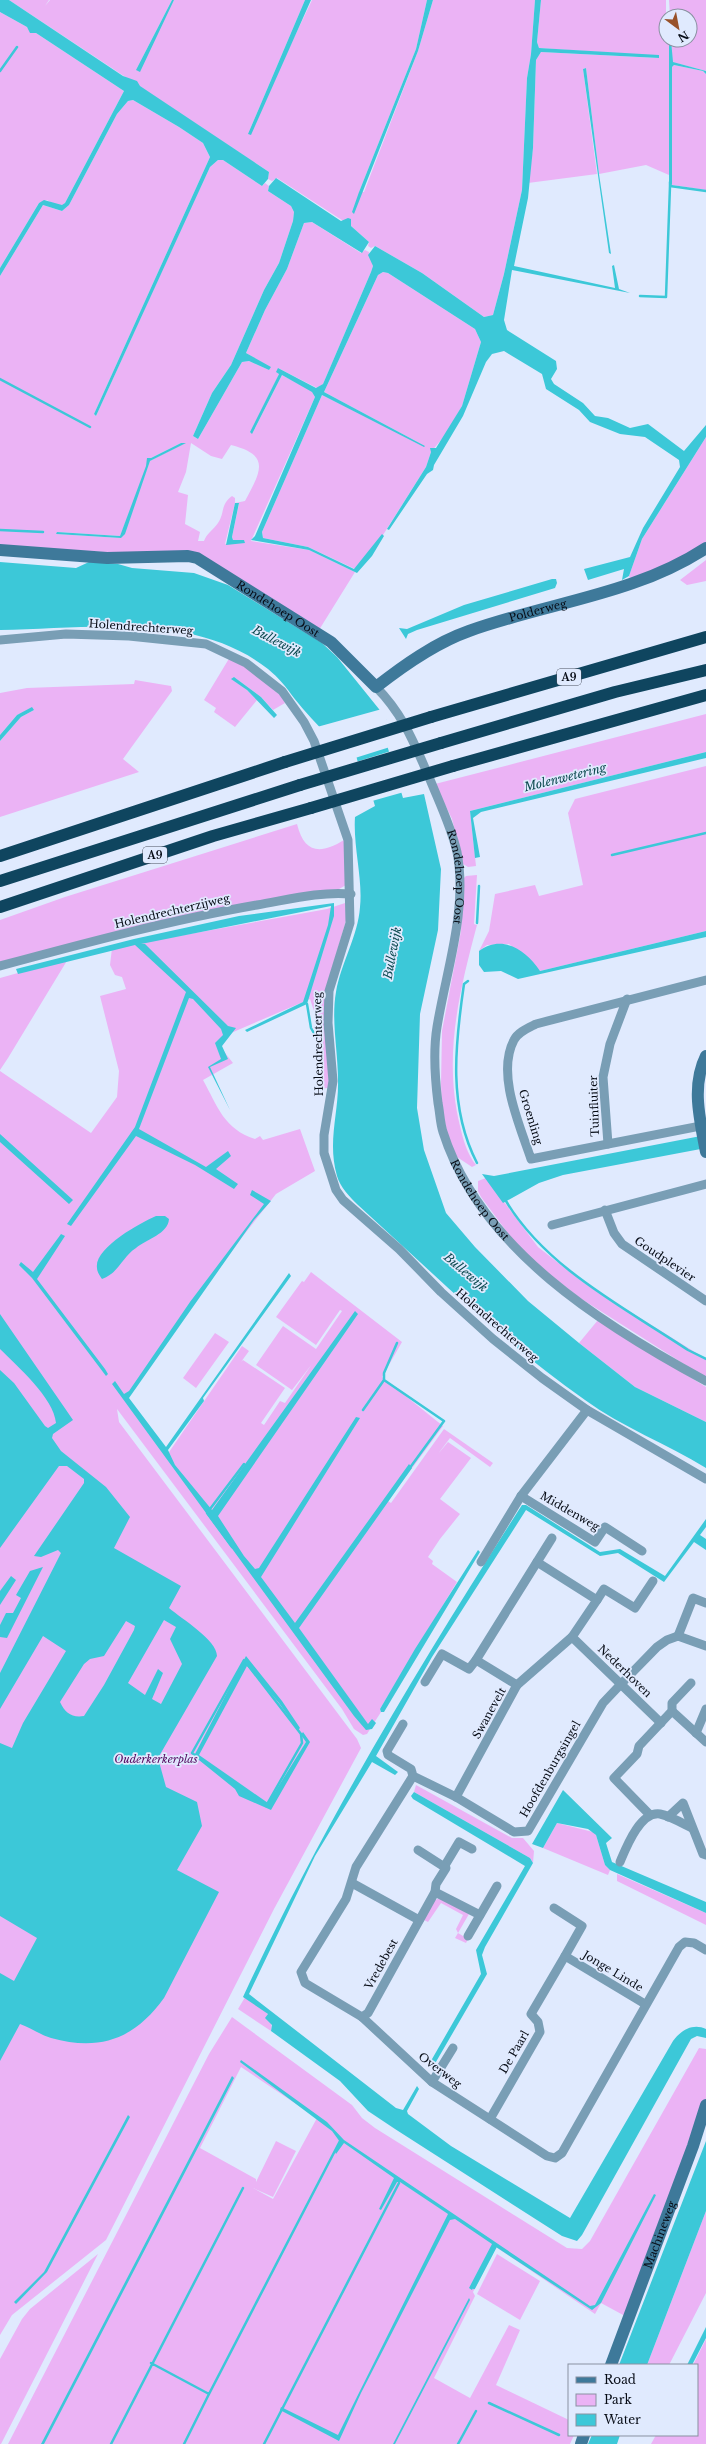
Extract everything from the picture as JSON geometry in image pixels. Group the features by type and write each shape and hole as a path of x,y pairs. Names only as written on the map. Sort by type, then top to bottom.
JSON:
{"highway":[{"name":"A9","path":"0,856 285,762 431,717 706,637"},
{"name":"A9","path":"0,881 300,785 615,692 706,670"},
{"name":"A9","path":"0,907 206,838 453,766 706,695"}],"street":[{"name":"Polderweg","path":"376,687 419,656 469,631 642,582 680,565 706,548"},
{"name":"Rondehoep Oost","path":"0,550 52,552 107,558 188,556 197,558 332,642 393,704 411,737 448,821 457,854 457,921 436,1037 438,1099 442,1130 452,1156 464,1179 503,1234 541,1274 597,1315 675,1364 706,1381"},
{"name":"Holendrechterweg","path":"0,640 66,634 172,639 206,644 246,663 282,691 304,722 314,741 347,832 351,894 350,923 329,991 328,1023 333,1081 324,1135 324,1153 336,1190 353,1210 399,1249 441,1292 493,1339 542,1378 587,1410 706,1479"},
{"name":"Holendrechterzijweg","path":"0,966 208,914 297,898 340,893 351,894"},
{"name":"Groenling","path":"703,1127 531,1159 510,1095 508,1055 514,1040 522,1031 536,1024 627,999 706,980"},
{"name":"Tuinfluiter","path":"608,1144 604,1077 610,1044 627,999"},
{"path":"706,1056 702,1064 697,1099 703,1127 706,1152"},
{"path":"552,1225 706,1184"},
{"name":"Goudplevier","path":"605,1210 614,1233 622,1244 706,1301"},
{"name":"Middenweg","path":"481,1562 521,1496 587,1410"},
{"name":"Middenweg","path":"521,1496 596,1542 605,1527 642,1551"},
{"path":"425,1682 442,1654 469,1670 552,1538"},
{"path":"537,1562 597,1600"},
{"path":"517,1685 572,1637 604,1589 634,1608 653,1581"},
{"path":"706,1603 693,1598 678,1636 706,1646"},
{"name":"Hoofdenburgsingel","path":"403,1724 387,1752 388,1755 411,1769 413,1776 456,1797 514,1832 528,1831 603,1703 657,1647 667,1640 678,1636"},
{"name":"Nederhoven","path":"572,1637 661,1723"},
{"name":"Swanevelt","path":"456,1797 517,1685 476,1660"},
{"path":"650,1816 614,1778 637,1754 639,1746 672,1711 672,1703 691,1683"},
{"path":"696,1733 706,1709"},
{"path":"672,1711 706,1742"},
{"name":"Overweg","path":"413,1776 356,1867 346,1898 301,1972 305,1983 362,2017 432,2082 547,2156 555,2158 562,2154 645,2004 679,1947 685,1942 694,1943 706,1950"},
{"path":"668,1817 683,1803 703,1854 706,1855"},
{"path":"620,1862 630,1836 650,1816 659,1814 692,1828"},
{"name":"Vredebest","path":"362,2017 368,2013 435,1892 436,1884 446,1868 444,1866 459,1842 472,1849"},
{"path":"418,1850 444,1866"},
{"path":"352,1883 419,1920"},
{"path":"468,1936 497,1886"},
{"path":"435,1892 480,1915"},
{"name":"Jonge Linde","path":"554,1908 582,1926 565,1956 645,2004"},
{"name":"De Paarl","path":"490,2119 540,2032 538,2022 532,2014 565,1956"},
{"path":"432,2082 453,2048"},
{"name":"Machineweg","path":"611,2364 694,2146 706,2105"}],"green space":[{"path":"9,0 49,0 45,6 50,0 172,0 136,70 174,0 305,0 248,134 312,0 427,0 416,49 359,192 364,192 418,51 433,0 535,0 531,54 527,78 522,190 504,274 493,315 484,317 422,273 375,246 371,248 368,246 369,242 351,226 277,178 272,181 268,179 269,172"},
{"path":"541,0 666,0 666,8 658,8 658,48 669,48 669,175 646,165 599,174 586,68 583,69 597,174 528,183 533,148 536,60 541,52 658,58 659,56 539,48 537,42"},
{"path":"669,0 706,0 706,71 672,62 671,48 698,48 698,8 670,8"},
{"path":"0,12 27,27 31,32 36,33 124,91 65,203 62,206 55,205 47,200 39,203 0,268"},
{"path":"674,65 703,71 706,74 706,190 672,185 672,67"},
{"path":"133,100 203,143 210,157 94,414 96,416 210,167 218,160 223,160 262,186 265,183 269,186 268,191 291,206 294,212 293,221 279,263 264,290 231,365 212,393 193,436 198,439 242,362 249,361 269,370 270,367 246,353 265,310 287,269 304,223 312,222 361,253 365,250 369,252 373,266 371,272 323,384 317,388 278,368 279,374 252,434 282,375 312,391 315,397 251,541 309,550 355,572 319,630 206,558 0,546 0,276 43,205 62,211 69,205 117,114 128,101","holes":["181,443 184,443 150,461 121,538 56,534 58,532 120,536 151,458","191,443 211,456 222,459 231,445 244,449 257,459 259,466 258,473 245,501 235,503 235,498 232,496 228,499 216,525 204,541 198,541 200,532 185,524 188,495 178,492 186,472","235,503 239,504 232,537 233,540 244,540 225,544"]},
{"path":"383,272 388,273 475,329 481,342 462,406 446,434 431,452 426,467 383,535 355,569 308,547 263,538 262,532 322,395 425,446 324,392 378,275"},
{"path":"706,437 706,543 688,555 631,581 629,576 642,539"},
{"path":"706,560 706,581 687,585 680,580"},
{"path":"230,657 239,660 281,696 285,703 273,710 261,697 234,677 257,700 235,727 214,712 216,708 204,700"},
{"path":"135,680 171,686 172,691 123,759 139,772 0,817 0,741 21,717 34,710 17,715 0,735 0,693 27,688 134,684"},
{"path":"706,714 706,752 470,811 476,866 468,867 463,864 452,819 435,784"},
{"path":"706,766 706,931 540,971 509,944 487,945 479,951 489,931 495,894 535,885 539,896 583,885 568,813 575,799"},
{"path":"297,824 304,841 309,846 314,848 328,848 344,840 348,884 339,889 178,918 0,963 0,920 65,897"},
{"path":"477,875 474,924 477,925 459,1000 453,1050 455,1100 464,1141 470,1156 476,1165 472,1167 457,1157 449,1140 442,1111 441,1084 442,1031 461,931 463,879 466,876"},
{"path":"345,903 347,917 328,982 331,1087 322,1089 315,1014 310,999 231,1033 222,1046 222,1049 233,1063 203,1080 223,1116 244,1135 255,1139 260,1136 263,1140 300,1129 315,1171 276,1194 243,1236 126,1398 167,1455 242,1346 249,1351 241,1362 243,1360 285,1388 261,1423 264,1425 280,1401 285,1403 312,1364 292,1390 256,1365 283,1326 316,1349 342,1311 340,1310 316,1345 276,1317 302,1281 304,1282 311,1272 402,1342 382,1377 443,1426 388,1501 391,1503 444,1429 493,1463 490,1467 450,1438 438,1454 448,1442 471,1458 440,1499 460,1514 428,1557 433,1561 432,1564 457,1582 380,1709 381,1712 367,1734 363,1735 354,1729 342,1709 117,1409 119,1422 357,1739 361,1748 274,1909 106,2240 12,2315 0,2335 0,1071 91,1133 117,1097 119,1071 100,996 126,989 122,977 115,975 110,965 112,948 327,909"},
{"path":"68,959 8,1058 0,1070 0,978"},
{"path":"486,1178 538,1247 584,1283 706,1359 706,1378 580,1298 535,1263 516,1244 481,1197 478,1191 478,1181"},
{"path":"598,1320 706,1387 706,1422 635,1387 579,1343"},
{"path":"215,1333 229,1342 196,1388 183,1378"},
{"path":"416,1785 512,1838 523,1838 534,1851 533,1863 530,1858 414,1792"},
{"path":"557,1823 593,1832 596,1835 605,1865 610,1870 608,1875 543,1848"},
{"path":"617,1874 706,1913 706,1925 617,1881"},
{"path":"439,1898 469,1914 458,1933 456,1929 463,1915 441,1903 428,1922 424,1920 434,1901"},
{"path":"458,1933 468,1939 466,1943 455,1938"},
{"path":"247,1994 265,2010 272,2025 271,2031 238,2009"},
{"path":"232,2017 352,2105 362,2118 375,2128 567,2248 582,2249 590,2241 699,2048 706,2049 706,2103 625,2316 601,2303 595,2314 496,2247 473,2292 475,2296 434,2378 470,2398 509,2325 520,2330 496,2385 568,2420 568,2436 574,2436 570,2444 8,2444 209,2054","holes":["241,2067 317,2118 273,2199 253,2188 273,2197 296,2151 276,2141 256,2182 256,2179 200,2148"]},
{"path":"706,2211 706,2293 670,2364 647,2364"},
{"path":"98,2254 0,2444 0,2359 22,2319 30,2309"},
{"path":"497,2254 540,2281 520,2320 477,2294"},
{"path":"706,2339 706,2444 651,2444 655,2436 698,2436 698,2364 694,2364"}],"water":[{"path":"0,0 9,0 123,76 137,81 140,86 269,172 268,179 262,186 223,160 218,160 210,167 96,416 94,414 210,157 203,143 133,100 128,101 117,114 69,205 62,211 43,205 0,276 0,268 39,203 44,200 62,205 65,203 124,91 36,33 30,33 27,27 0,12"},
{"path":"172,0 174,0 140,72 136,70"},
{"path":"305,0 311,0 251,135 248,134"},
{"path":"427,0 433,0 418,51 354,214 352,212 359,192 416,49"},
{"path":"535,0 541,0 537,42 539,48 659,55 659,58 541,52 536,60 533,148 528,198 514,266 615,288 612,266 614,265 619,289 630,293 512,270 504,320 507,330 556,361 557,369 551,379 554,384 583,403 595,416 608,418 630,428 648,424 684,451 706,425 706,437 642,539 629,576 622,580 624,569 588,580 584,569 630,557 643,528 680,467 679,460 645,437 620,434 590,422 579,410 546,389 542,374 504,351 492,354 486,362 463,416 434,465 433,470 427,474 389,530 387,529 426,467 431,452 430,448 436,448 462,406 481,342 475,329 388,273 383,272 378,275 324,392 425,446 424,447 322,395 262,532 263,538 308,547 354,569 382,534 384,536 372,556 357,573 309,550 251,540 255,536 315,397 312,392 282,375 252,434 250,432 279,374 276,372 278,368 316,388 323,384 371,272 373,266 368,255 375,246 422,273 484,317 493,315 504,274 522,190 527,78 531,54"},
{"path":"669,48 672,48 673,62 706,71 706,74 703,71 674,65 672,67 672,185 669,184"},
{"path":"586,68 599,174 611,254 609,253 583,69"},
{"path":"276,178 341,221 348,218 351,219 351,226 369,242 362,253 312,222 304,223 287,269 265,310 246,353 271,367 269,370 249,361 242,362 198,439 193,436 212,393 231,365 264,290 279,263 293,221 294,212 291,206 268,191 269,186"},
{"path":"181,443 186,443 150,461 125,534 121,538 56,534 57,532 120,536 146,466 147,458 151,458"},
{"path":"235,503 239,503 232,537 233,540 244,540 245,543 226,545"},
{"name":"Bullewijk","path":"0,562 76,568 89,562 118,564 132,568 194,573 228,585 322,643 337,657 387,719 380,722 403,798 424,794 441,869 438,930 420,1014 417,1108 424,1150 446,1213 475,1247 528,1301 579,1343 635,1387 706,1422 706,1468 599,1410 525,1355 358,1205 346,1192 338,1180 333,1151 338,1092 338,1069 334,1025 336,992 338,981 359,918 361,896 355,840 355,817 375,806 369,786 364,786 350,732 329,737 302,708 276,676 268,669 239,651 207,638 174,631 139,627 0,630"},
{"path":"556,579 557,583 555,588 417,630 408,634 406,639 399,628 407,629 464,605"},
{"path":"234,677 261,697 277,715 274,718 247,690 231,679"},
{"path":"32,707 34,710 21,717 0,741 0,735 17,715"},
{"path":"706,752 706,758 481,812 473,818 480,857 475,858 470,811"},
{"path":"334,903 334,916 307,1004 247,1032 245,1030 303,1002 328,925 331,906 141,944 145,944 228,1026 236,1028 222,1046 228,1059 210,1067 230,1110 208,1067 221,1059 215,1043 223,1035 221,1029 193,999 189,998 139,1129 206,1167 228,1151 231,1156 216,1169 238,1184 234,1189 195,1165 136,1136 71,1226 67,1224 135,1127 186,992 135,945 18,974 16,969 134,939 239,916"},
{"path":"706,931 706,937 518,979 501,971 484,972 479,965 479,951 496,944 505,944 521,951 540,971"},
{"path":"0,1134 73,1200 69,1204 0,1142"},
{"path":"706,1135 706,1148 563,1175 539,1183 503,1203 482,1174 494,1176"},
{"path":"252,1190 271,1201 254,1220 129,1398 166,1447 289,1273 291,1276 203,1398 204,1401 168,1450 175,1465 212,1510 355,1311 358,1314 218,1516 244,1556 255,1569 259,1568 356,1417 360,1418 261,1577 295,1623 409,1464 412,1468 299,1628 368,1724 372,1719 376,1723 372,1729 366,1730 354,1716 112,1384 115,1381 124,1394 129,1391 190,1302 264,1204 250,1195"},
{"path":"156,1216 165,1216 169,1219 165,1229 131,1252 113,1273 102,1279 97,1268 98,1260 103,1252 119,1237"},
{"path":"61,1234 65,1236 37,1279 105,1369 108,1374 106,1376 32,1278 19,1265 21,1262 33,1272"},
{"name":"Ouderkerkerplas","path":"0,1314 73,1420 53,1434 52,1438 61,1451 106,1487 130,1517 114,1548 181,1586 169,1608 205,1637 215,1650 217,1656 158,1758 166,1787 197,1802 202,1826 177,1870 219,1892 164,1998 153,2012 141,2023 129,2032 115,2038 101,2042 86,2043 69,2042 51,2038 20,2024 0,2061 0,1973 14,1981 37,1938 0,1916 0,1743 12,1748 23,1723 66,1651 43,1636 0,1709 0,1673 61,1553 58,1550 41,1557 34,1556 84,1483 84,1479 67,1466 59,1466 0,1548 0,1370 14,1383 45,1426 48,1428 56,1423 54,1413 42,1393 25,1373 0,1349","holes":["164,1620 176,1627 170,1639 182,1664 161,1704 152,1699 163,1673 158,1669 145,1695 128,1683","126,1621 135,1626 134,1630 104,1685 84,1716 69,1714 60,1702 84,1664 90,1659 104,1656"]},
{"path":"522,1505 526,1505 600,1552 620,1549 665,1576 706,1519 706,1527 700,1535 706,1539 706,1550 694,1542 664,1582 618,1553 600,1556 526,1510 432,1657 376,1756 398,1772 395,1775 372,1762 315,1856 249,1994 396,2108 403,2110 417,2086 419,2089 407,2111 408,2114 451,2146 570,2218 673,2041 684,2031 692,2027 701,2027 706,2029 706,2038 697,2036 691,2039 582,2235 577,2241 562,2236 368,2111 340,2081 271,2031 272,2025 265,2018 268,2014 243,1997 273,1933 339,1808 374,1746 446,1625"},
{"path":"478,1550 480,1552 384,1712 381,1712 380,1709 415,1649"},
{"path":"43,1567 7,1638 0,1637 0,1625 6,1613 13,1613 21,1598 16,1595 30,1571"},
{"path":"11,1576 16,1580 0,1605 0,1591"},
{"path":"246,1656 282,1701 300,1728 298,1730 279,1703 247,1666 199,1755 268,1803 306,1742 301,1735 303,1732 310,1742 271,1810 239,1796 235,1789 194,1756"},
{"path":"563,1790 612,1838 606,1843 612,1862 706,1902 706,1913 610,1870 605,1865 596,1835 588,1829 557,1823 543,1848 532,1844"},
{"path":"414,1792 530,1858 533,1863 485,1947 482,1955 487,1974 433,2067 428,2066 481,1974 476,1950 525,1866 413,1799 411,1796"},
{"path":"241,2060 327,2122 344,2140 590,2306 595,2305 654,2194 656,2195 601,2303 592,2310 496,2247 472,2290 469,2288 492,2244 455,2219 450,2220 361,2393 339,2441 280,2410 281,2407 338,2435 448,2214 400,2182 397,2182 381,2210 379,2209 394,2178 344,2143 336,2154 335,2152 340,2142 332,2131 240,2062"},
{"path":"232,2076 234,2078 44,2444 41,2444"},
{"path":"128,2115 130,2117 47,2272 16,2304 14,2302 44,2272"},
{"path":"706,2141 706,2211 647,2364 619,2364"},
{"path":"469,2298 470,2300 395,2444 393,2444"},
{"path":"706,2327 706,2338 693,2364 688,2364"},
{"path":"592,2436 620,2436 617,2444 588,2444"}],"pier":[{"path":"382,709 389,718 382,723 390,747 355,758 348,734 328,739 317,727"},
{"path":"391,751 404,792 372,801 368,788 362,787 356,762"}],"waterway":[{"path":"0,71 17,47"},
{"path":"670,182 670,186 706,191"},
{"path":"640,296 666,297 670,186"},
{"path":"0,379 90,427"},
{"path":"0,530 43,532"},
{"path":"612,855 706,833"},
{"path":"477,923 479,886"},
{"path":"468,981 464,984 458,1030 456,1075 461,1120 477,1163"},
{"path":"307,1004 311,1028 319,1042 321,1090"},
{"path":"506,1201 523,1225 542,1247 565,1267 613,1302 688,1350 706,1359"},
{"path":"363,1410 384,1380 384,1373 397,1343"},
{"path":"384,1380 444,1421 409,1469"},
{"path":"232,1547 207,1513 244,1464"},
{"path":"244,1660 301,1734 302,1743 266,1806 192,1753 244,1660"},
{"path":"151,2363 209,2394 340,2141"},
{"path":"264,2444 399,2183"},
{"path":"111,2444 243,2188"},
{"path":"474,2288 496,2246"},
{"path":"184,2444 209,2394"},
{"path":"489,2403 559,2435"},
{"path":"458,2444 476,2411"}],"water label":[{"name":"Molenwetering","path":"565,777"}]}
